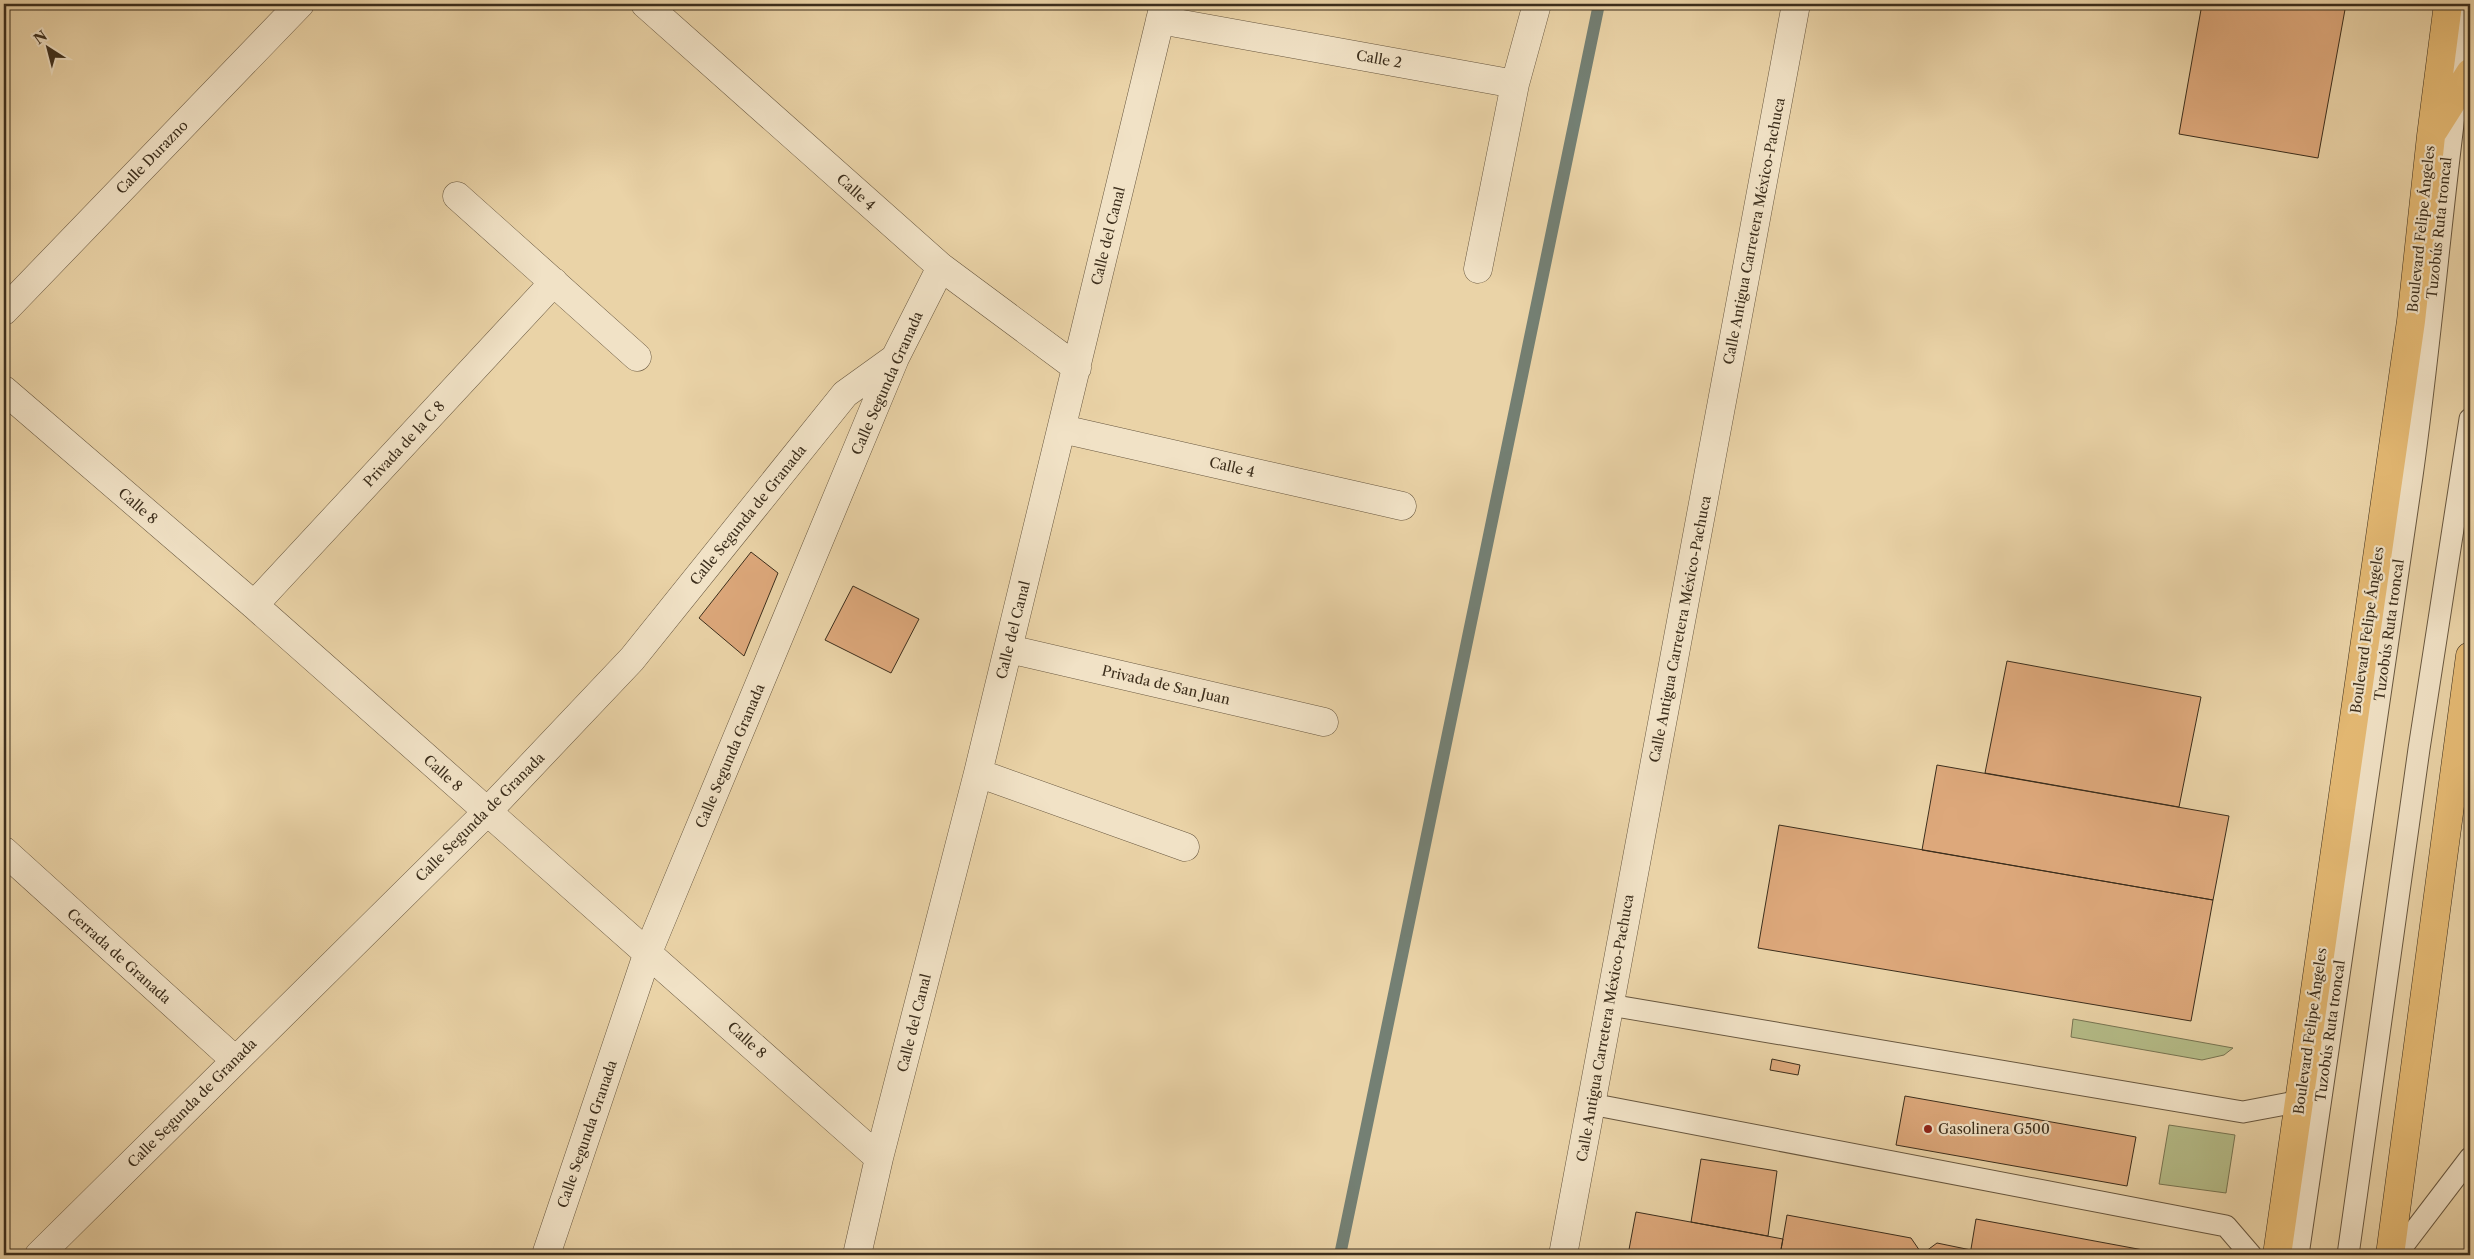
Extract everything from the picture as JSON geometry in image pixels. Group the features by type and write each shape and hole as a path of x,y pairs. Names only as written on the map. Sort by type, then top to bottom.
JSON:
{"main road":[{"name":"Boulevard Felipe Ángeles","path":"2277,1255 2411,321 2431,136 2448,4"},
{"path":"2431,136 2454,102 2470,73"},
{"path":"2390,1255 2470,656"}],"street":[{"name":"Calle Durazno","path":"4,311 300,4"},
{"path":"1478,269 1515,84 1537,4"},
{"name":"Calle Antigua Carretera México-Pachuca","path":"1563,1255 1796,4"},
{"name":"Calle 4","path":"660,9 941,267 1077,368"},
{"name":"Calle 2","path":"1162,12 1515,84"},
{"name":"Calle del Canal","path":"857,1255 1009,649 1162,12"},
{"path":"457,196 637,356"},
{"name":"Calle Segunda Granada","path":"546,1255 648,952 895,358 941,267"},
{"name":"Privada de la C 8","path":"254,605 554,282"},
{"name":"Calle Segunda de Granada","path":"39,1255 487,812 632,659 845,394 895,358"},
{"name":"Calle 8","path":"4,390 254,605 880,1158"},
{"name":"Calle 4","path":"1062,429 1402,506"},
{"name":"Privada de San Juan","path":"1009,649 1324,722"},
{"path":"978,773 1185,847"},
{"name":"Cerrada de Granada","path":"4,851 235,1060"}],"lane":[{"name":"Tuzobús Ruta troncal","path":"2298,1255 2412,473 2454,102 2469,4"},
{"path":"2348,1255 2419,749 2464,468 2470,419"},
{"path":"2464,468 2470,442"},
{"path":"1610,1005 2243,1112 2300,1101"},
{"path":"1591,1104 2226,1226 2251,1255"},
{"path":"2396,1255 2470,1158"}],"green space":[{"path":"2073,1019 2233,1048 2224,1055 2202,1060 2071,1037"},
{"path":"2169,1125 2235,1135 2226,1193 2159,1184"}],"building":[{"path":"2202,4 2346,4 2318,158 2179,134"},
{"path":"751,552 778,573 744,656 699,618"},
{"path":"853,586 919,619 891,673 825,640"},
{"path":"2007,661 2201,697 2179,807 1985,773"},
{"path":"1937,765 2229,816 2213,900 1922,850"},
{"path":"1779,825 2213,900 2191,1021 1758,948"},
{"path":"1772,1059 1800,1065 1798,1075 1770,1070"},
{"path":"1905,1096 2136,1137 2127,1186 1896,1145"},
{"path":"1701,1159 1777,1171 1768,1236 1691,1222"},
{"path":"1636,1212 1783,1239 1780,1255 1628,1255"},
{"path":"1787,1215 1911,1238 1922,1254 1937,1243 1971,1250 1970,1255 1780,1255"},
{"path":"1976,1219 2154,1252 2153,1255 1970,1255"}],"waterway":[{"path":"1340,1255 1599,4"}],"place":[{"name":"Gasolinera G500","path":"1928,1129"}]}
